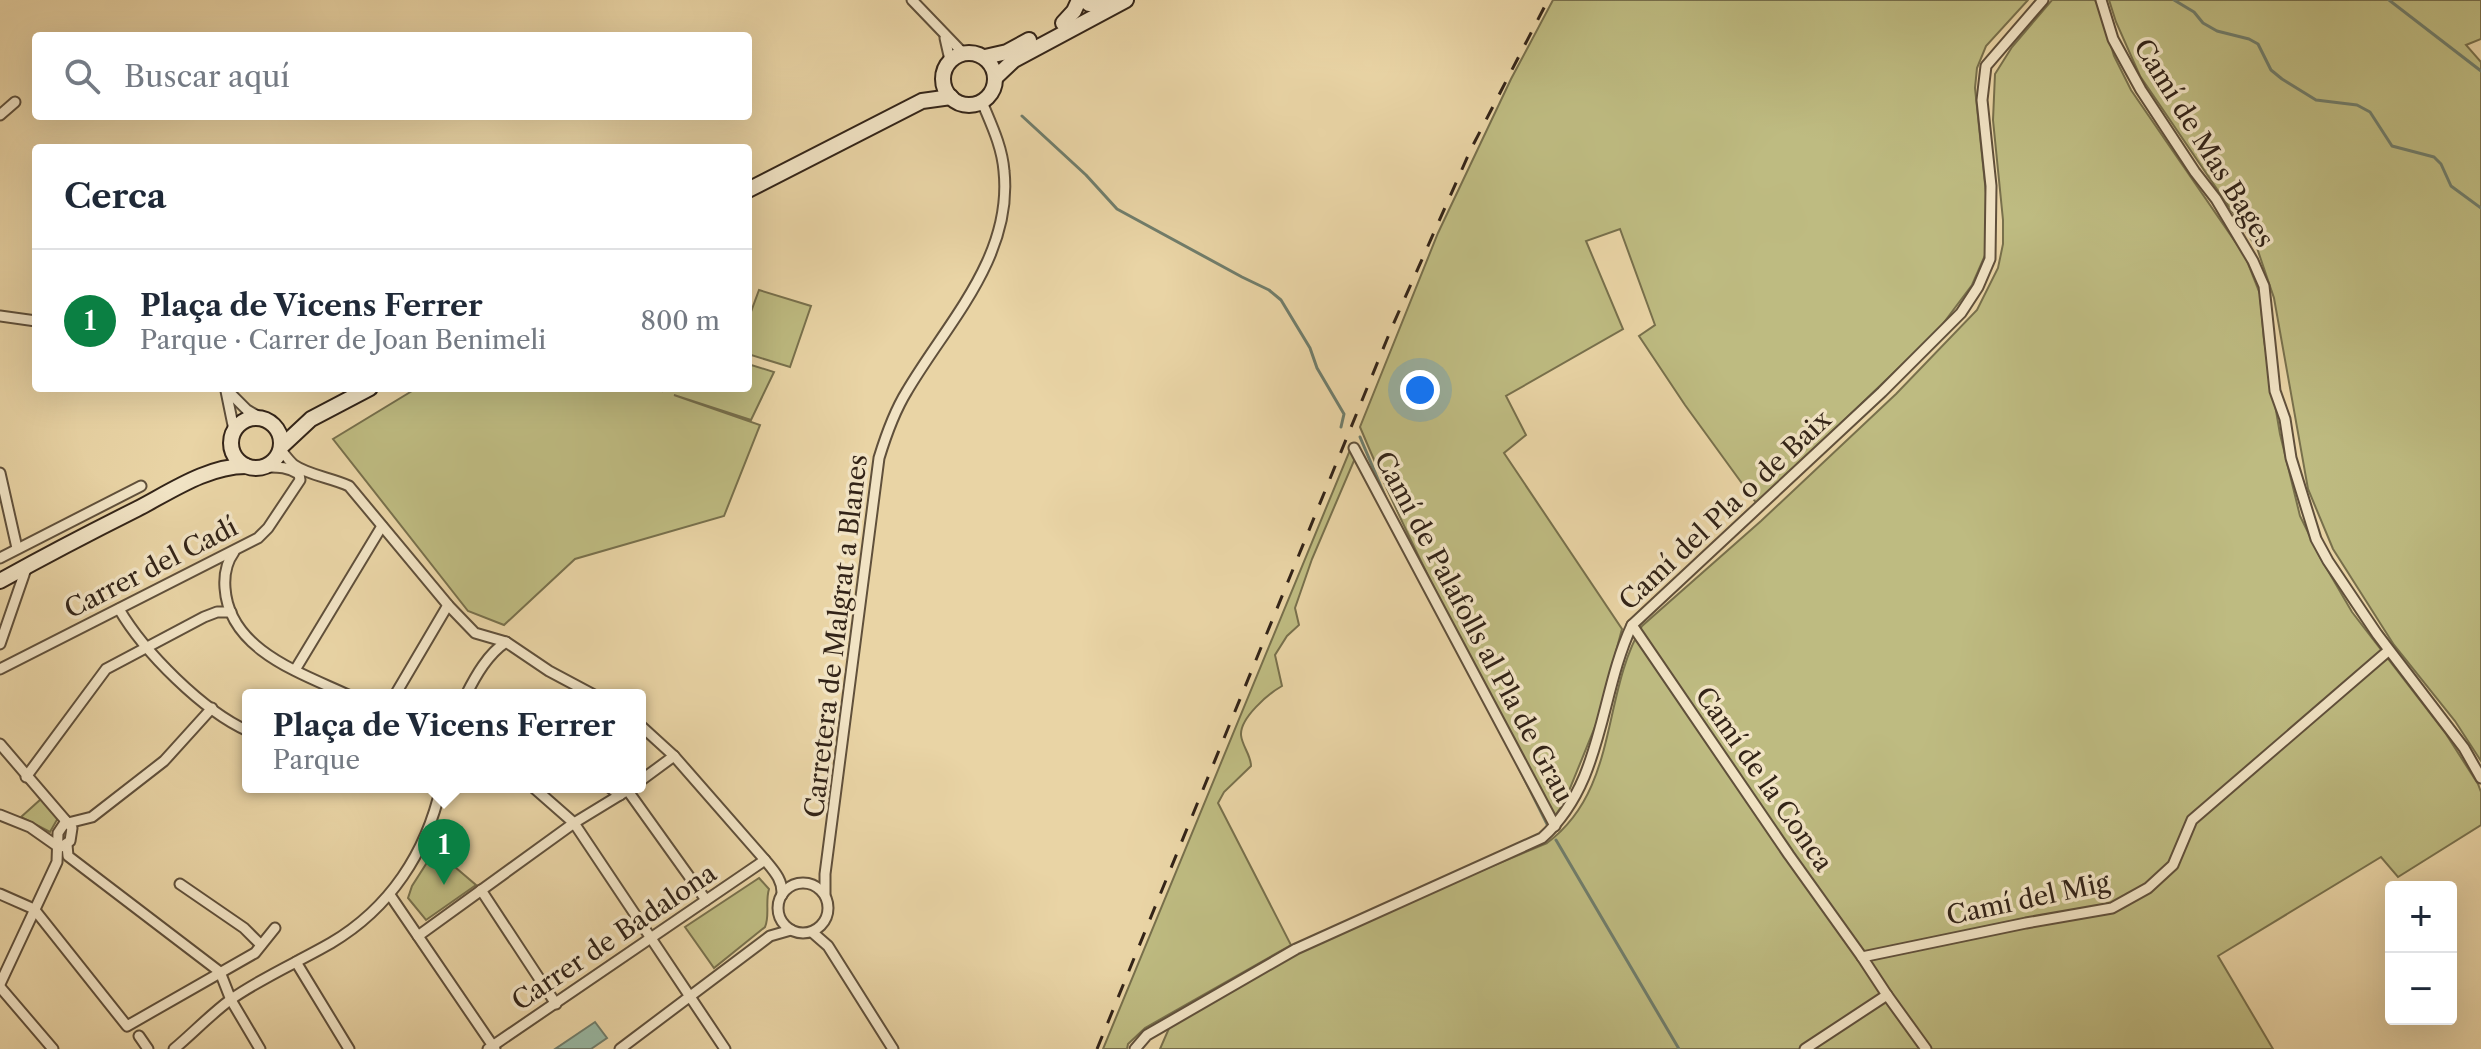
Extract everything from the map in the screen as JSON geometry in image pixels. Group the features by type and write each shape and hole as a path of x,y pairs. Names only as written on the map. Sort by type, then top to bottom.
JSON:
{"street":[{"path":"912,0 944,34 956,56"},
{"path":"996,77 1014,60 1061,29 1074,11 1093,1 1107,4 1116,0"},
{"path":"985,57 1007,52 1126,0"},
{"name":"Camí del Pla o de Baix","path":"1135,1049 1147,1035 1296,949 1542,838 1555,826 1581,787 1595,751 1622,646 1632,625 1882,392 1961,313 1978,287 1990,259 1992,229 1982,100 1986,66 2043,0"},
{"name":"Camí de Mas Bages","path":"2101,0 2113,39 2141,90 2216,199 2253,261 2264,286 2275,391 2285,419 2291,458 2309,519 2328,561 2388,651 2464,748 2481,778"},
{"path":"974,53 985,57 993,66 996,77 990,95 982,102 966,105 951,97 945,88 945,68 956,56 974,53"},
{"path":"922,101 943,78"},
{"path":"752,188 922,101 951,97"},
{"path":"0,115 15,102"},
{"name":"Carretera de Malgrat a Blanes","path":"825,895 825,874 879,458 888,428 908,389 982,274 999,225 1004,168 998,142 982,102"},
{"path":"0,316 32,320"},
{"path":"225,392 238,461 246,466"},
{"path":"228,392 247,410 266,420 281,437 281,448 292,464 349,486 475,633 506,642 583,689"},
{"path":"206,474 224,458 241,422 250,418 294,423 311,419 362,392"},
{"path":"0,581 206,474 236,466 263,467 271,464 281,448 311,419"},
{"name":"Camí de Palafolls al Pla de Grau","path":"1354,448 1555,826"},
{"name":"Carrer del Cadí","path":"0,669 258,538 300,480 299,474 293,470 263,467"},
{"path":"0,473 17,548"},
{"path":"0,558 141,486"},
{"path":"295,670 382,526"},
{"path":"236,549 226,567 226,596 236,623 252,642 274,659 335,689"},
{"path":"0,644 27,566"},
{"path":"399,689 448,605"},
{"path":"119,609 146,647 212,708 242,727"},
{"path":"26,777 106,669 217,612 231,612"},
{"name":"Camí de la Conca","path":"1632,625 1862,957"},
{"path":"490,638 491,655"},
{"path":"470,689 491,655 506,642"},
{"name":"Camí del Mig","path":"1862,957 2112,908 2148,888 2173,865 2192,820 2388,651"},
{"path":"67,822 92,817 164,761 212,708"},
{"path":"646,730 674,756 778,876 783,888 778,906 780,917 791,930 812,932 823,923 828,909 825,895 816,887 796,884 778,876"},
{"path":"0,746 73,831 61,846 58,860 0,986 53,1049"},
{"path":"646,777 674,756"},
{"path":"174,1049 231,1000 335,940 390,895 424,842 440,793"},
{"path":"540,793 574,823 725,1049"},
{"path":"418,936 574,823 624,793"},
{"path":"628,793 706,900"},
{"path":"0,815 30,827 61,846 68,856 220,972 231,1000 260,1049"},
{"path":"58,860 71,858"},
{"name":"Carrer de Badalona","path":"492,1048 765,860"},
{"path":"808,884 825,874"},
{"path":"180,884 244,928 261,945"},
{"path":"782,895 796,884"},
{"path":"481,890 556,1004"},
{"path":"0,894 34,909 127,1026 255,953 275,928"},
{"path":"390,895 492,1048"},
{"path":"770,936 776,919 780,917"},
{"path":"823,923 828,946"},
{"path":"620,1049 770,936 791,930"},
{"path":"812,932 828,946 893,1049"},
{"path":"0,955 11,960"},
{"path":"1862,957 1926,1049"},
{"path":"296,962 349,1049"},
{"path":"1805,1049 1887,995"},
{"path":"139,1036 148,1049"}],"shaded area":[{"path":"1553,0 2028,0 1986,46 1977,68 1975,88 1987,203 1986,253 1972,285 1939,329 1757,504 1639,336 1655,325 1620,229 1586,241 1623,329 1506,396 1526,435 1504,453 1622,629 1597,722 1564,803 1554,817 1428,576 1360,427 1438,233 1511,79"},
{"path":"2052,0 2095,0 2114,56 2131,90 2245,256 2260,294 2264,340 2280,434 2300,516 2352,612 2446,734 2478,784 2481,792 2481,825 2398,877 2381,857 2218,956 2273,1049 1160,1049 1170,1026 1298,953 1395,907 1547,843 1570,821 1598,769 1620,682 1642,626 1761,521 1896,394 1977,310 1998,268 2003,244 1993,120 1995,74 2012,47"},
{"path":"2109,0 2481,0 2481,39 2466,45 2481,62 2481,761 2455,721 2394,645 2333,549 2308,489 2274,298 2257,248 2140,76"},
{"path":"759,290 811,306 790,367 752,355 752,309"},
{"path":"752,365 774,372 751,420 674,395 760,425 724,516 575,559 504,625 468,611 333,439 410,392 752,392"},
{"path":"1350,450 1356,456 1312,559 1295,608 1299,625 1287,636 1275,655 1282,686 1245,721 1241,735 1251,766 1224,792 1218,803 1291,945 1145,1028 1128,1044 1127,1049 1103,1049"},
{"path":"41,799 58,818 50,832 21,817"},
{"path":"435,850 476,885 426,920 408,898"},
{"path":"759,878 769,889 765,927 714,968 685,927"},
{"path":"595,1022 607,1038 591,1049 555,1049"}],"waterway":[{"path":"2174,0 2217,31 2258,44 2271,70 2316,100 2357,105 2370,112 2392,146 2434,157 2441,164 2451,186 2481,208"},
{"path":"2389,0 2481,71"},
{"path":"1022,116 1086,175 1117,209 1269,290 1281,300 1344,414 1341,427"},
{"path":"1360,437 1388,503"},
{"path":"1519,768 1547,824"},
{"path":"1556,840 1679,1049"}],"railway":[{"path":"1097,1049 1392,327 1471,149 1548,0"}],"place":[{"name":"Plaça de Vicens Ferrer","path":"444,885"}]}
